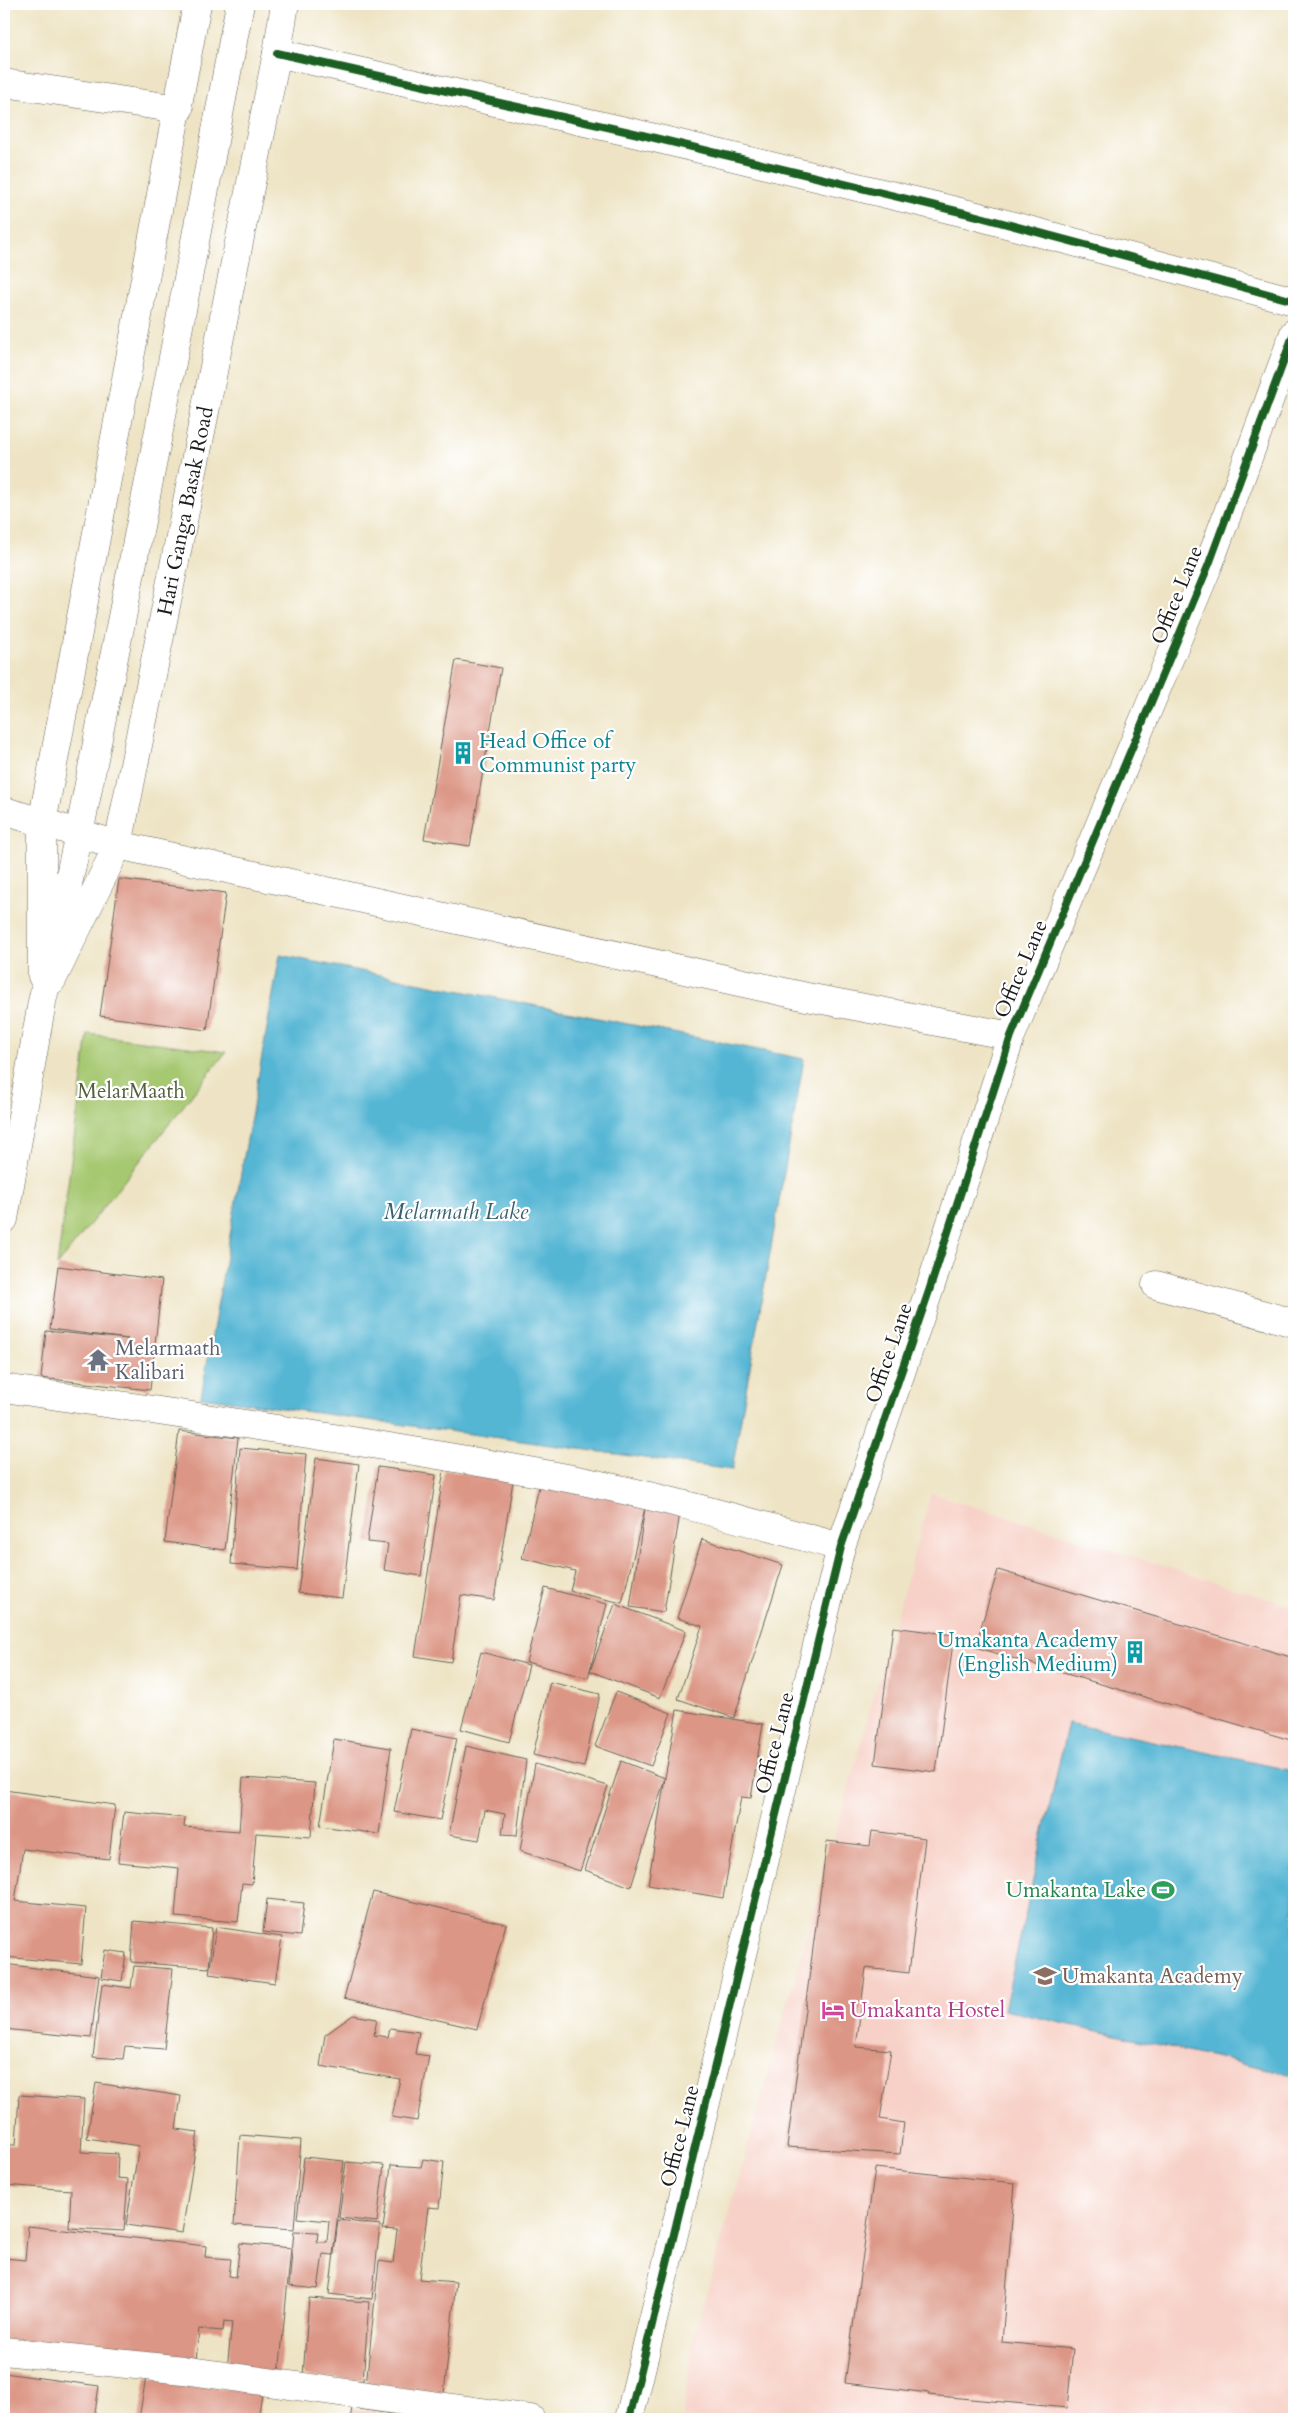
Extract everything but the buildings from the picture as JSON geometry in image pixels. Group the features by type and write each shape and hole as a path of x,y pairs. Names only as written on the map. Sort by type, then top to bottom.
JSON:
{"street":[{"name":"Hari Ganga Basak Road","path":"4,1218 42,1002 42,823 179,109 197,4"},
{"path":"42,1002 79,834 164,405 240,4"},
{"name":"Hari Ganga Basak Road","path":"42,1002 118,845 277,53 285,4"},
{"path":"277,53 643,135 954,210 1294,301"},
{"path":"4,83 179,109"},
{"name":"Office Lane","path":"629,2419 841,1547 929,1291 1011,1036 1209,564 1294,333"},
{"path":"4,811 118,845 807,997 1011,1036"},
{"path":"1156,1285 1294,1323"},
{"path":"4,1388 260,1427 568,1479 720,1514 841,1547"},
{"path":"4,2351 182,2370 531,2419"}],"shaded area":[{"name":"Umakanta Academy","path":"931,1493 1294,1607 1294,2419 683,2419 692,2345"}],"green space":[{"name":"MelarMaath","path":"88,1034 226,1052 57,1266"}],"water":[{"name":"Melarmath Lake","path":"280,955 804,1059 732,1470 201,1397"},
{"name":"Umakanta Lake","path":"1068,1723 1294,1771 1294,2075 1004,2010"}],"cycle path":[{"path":"277,53 634,133 973,215 1294,301"},
{"path":"629,2419 841,1547 929,1291 1011,1036 1209,564 1294,333"}],"place":[{"name":"Head Office of Communist party","path":"463,753"},
{"name":"Melarmaath Kalibari","path":"98,1360"},
{"name":"Umakanta Academy (English Medium)","path":"1135,1652"},
{"name":"Umakanta Lake","path":"1163,1890"},
{"name":"Umakanta Academy","path":"1045,1976"},
{"name":"Umakanta Hostel","path":"833,2010"}]}
